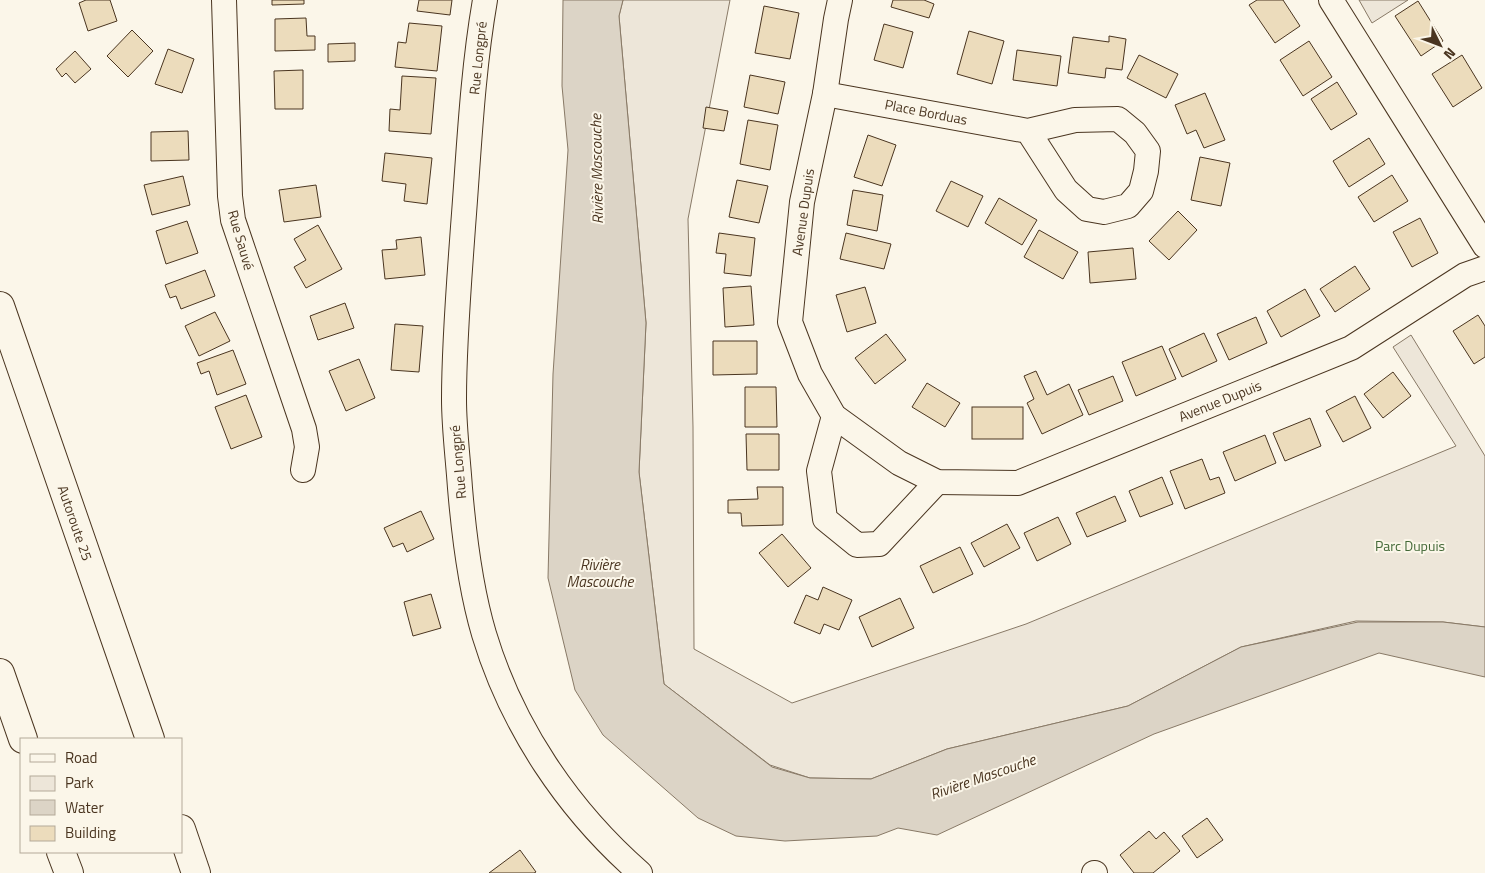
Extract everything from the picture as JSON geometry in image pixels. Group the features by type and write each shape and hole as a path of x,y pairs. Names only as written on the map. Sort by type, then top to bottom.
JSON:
{"highway":[{"name":"Autoroute 25","path":"0,306 150,738"},
{"path":"0,674 23,738"},
{"path":"182,832 196,873"},
{"path":"61,853 69,873"}],"street":[{"name":"Rue Sauvé","path":"224,0 230,196 233,220 304,429 307,447 303,470"},
{"name":"Rue Longpré","path":"485,0 475,68 454,377 455,432 470,566 479,616 489,650 506,693 527,734 551,774 582,815 640,873"},
{"name":"Avenue Dupuis","path":"840,0 825,94 802,202 790,322 810,374 834,416 899,463 937,482 1018,483 1351,348 1465,275 1485,268"},
{"path":"1331,0 1485,246"},
{"name":"Place Borduas","path":"825,94 1028,131 1075,120 1118,119 1135,133 1148,151 1141,191 1128,206 1104,212 1087,209 1066,190 1028,131"},
{"path":"834,416 819,471 825,519 858,545 879,544 937,482"}],"green space":[{"name":"Parc Dupuis","path":"623,0 730,0 688,219 693,427 694,649 792,703 1026,624 1456,446 1393,347 1411,335 1485,456 1485,627 1443,622 1356,621 1241,647 1128,706 947,749 871,779 810,778 770,765 664,684 639,472 646,323 619,16"},
{"path":"1359,0 1408,0 1372,23"}],"water":[{"name":"Rivière Mascouche","path":"563,0 623,0 619,16 646,323 639,472 664,684 772,767 810,778 871,779 947,749 1128,706 1241,647 1358,622 1443,622 1485,627 1485,677 1379,653 1154,734 937,835 898,828 877,836 785,841 736,836 698,818 603,735 575,690 548,578 553,374 568,150 562,86"}],"building":[{"path":"86,0 110,0 117,21 88,31 79,3"},
{"path":"272,0 304,0 304,4 272,5"},
{"path":"419,0 452,0 450,15 417,11"},
{"path":"893,0 924,0 934,4 929,18 891,7"},
{"path":"1257,0 1283,0 1300,26 1275,43 1249,5"},
{"path":"1418,1 1443,41 1421,56 1395,16"},
{"path":"764,6 799,13 790,59 755,53"},
{"path":"306,18 307,36 315,36 315,50 275,51 275,19"},
{"path":"409,23 442,26 437,71 395,67 398,42 406,43"},
{"path":"884,24 913,32 903,68 874,60"},
{"path":"132,30 153,51 128,77 107,56"},
{"path":"969,31 1004,41 992,84 957,74"},
{"path":"1109,36 1126,39 1122,70 1106,68 1105,78 1068,73 1073,37 1109,42"},
{"path":"1309,41 1332,77 1303,96 1280,60"},
{"path":"355,43 355,61 328,62 328,44"},
{"path":"168,49 194,59 182,93 155,84"},
{"path":"1017,50 1061,56 1057,86 1013,80"},
{"path":"75,51 91,69 75,83 66,73 62,77 56,69"},
{"path":"1139,55 1178,74 1166,98 1127,78"},
{"path":"1462,55 1482,88 1453,107 1432,74"},
{"path":"303,70 303,109 275,109 274,71"},
{"path":"750,75 785,82 778,114 744,107"},
{"path":"402,76 436,78 431,134 389,131 390,109 400,110"},
{"path":"1337,82 1357,114 1331,130 1311,99"},
{"path":"1205,93 1225,140 1204,148 1196,130 1187,134 1175,105"},
{"path":"706,107 728,111 724,131 703,128"},
{"path":"748,120 778,125 770,170 740,164"},
{"path":"188,131 189,160 151,161 151,132"},
{"path":"868,135 896,145 882,186 854,177"},
{"path":"1369,138 1385,164 1349,187 1333,161"},
{"path":"385,153 432,158 427,204 404,201 406,184 382,181"},
{"path":"1200,157 1230,163 1221,206 1191,200"},
{"path":"1392,175 1408,201 1374,222 1358,197"},
{"path":"183,176 190,205 152,215 144,185"},
{"path":"737,180 768,186 759,223 729,217"},
{"path":"951,181 983,196 968,227 936,211"},
{"path":"316,185 321,217 284,222 279,190"},
{"path":"853,190 883,195 877,231 847,225"},
{"path":"999,198 1037,220 1022,245 985,223"},
{"path":"1178,211 1197,230 1169,260 1149,241"},
{"path":"1420,218 1438,253 1412,267 1393,232"},
{"path":"187,221 198,253 166,264 156,231"},
{"path":"318,225 342,269 306,288 294,267 306,260 294,239"},
{"path":"1039,230 1078,252 1063,279 1024,257"},
{"path":"719,233 755,238 751,276 724,273 726,254 716,253"},
{"path":"846,233 891,244 884,269 840,259"},
{"path":"421,237 425,275 385,279 382,250 397,249 396,240"},
{"path":"1133,248 1136,279 1090,283 1088,252"},
{"path":"1355,266 1370,289 1335,312 1320,289"},
{"path":"205,270 215,296 181,309 176,296 170,298 165,285"},
{"path":"751,286 754,325 725,327 723,288"},
{"path":"865,287 876,323 847,332 836,295"},
{"path":"1305,289 1320,316 1281,337 1267,311"},
{"path":"345,303 354,328 318,340 310,316"},
{"path":"215,312 230,341 199,356 185,326"},
{"path":"1478,315 1485,326 1485,357 1474,364 1453,331"},
{"path":"1256,317 1267,343 1229,360 1217,334"},
{"path":"395,324 423,326 419,372 391,370"},
{"path":"1204,333 1217,361 1182,377 1169,349"},
{"path":"886,334 906,360 875,384 855,358"},
{"path":"713,341 757,341 757,374 713,375"},
{"path":"1162,346 1176,379 1136,396 1122,362"},
{"path":"233,350 246,384 217,395 209,371 201,374 197,363"},
{"path":"359,359 375,398 346,411 329,371"},
{"path":"1036,371 1047,395 1069,384 1083,415 1042,434 1027,403 1034,399 1024,376"},
{"path":"1393,372 1411,396 1383,418 1364,394"},
{"path":"1113,376 1123,401 1089,415 1078,390"},
{"path":"927,383 960,403 945,427 912,407"},
{"path":"745,387 776,387 777,427 745,427"},
{"path":"246,395 262,437 231,449 215,407"},
{"path":"1355,396 1371,428 1343,442 1326,411"},
{"path":"972,407 1023,407 1023,439 972,439"},
{"path":"1310,418 1321,446 1285,461 1273,433"},
{"path":"746,434 779,434 779,470 747,470"},
{"path":"1265,435 1276,463 1235,481 1223,452"},
{"path":"1202,459 1210,480 1219,477 1225,493 1185,509 1170,471"},
{"path":"1162,477 1173,504 1140,517 1129,491"},
{"path":"757,487 783,487 783,525 742,526 741,513 728,513 728,500 758,499"},
{"path":"1115,496 1126,521 1087,537 1076,513"},
{"path":"421,511 434,539 407,552 403,543 393,547 384,528"},
{"path":"1058,517 1071,544 1037,561 1024,533"},
{"path":"1007,524 1020,548 984,567 971,543"},
{"path":"782,534 811,568 788,587 759,553"},
{"path":"960,547 973,574 933,593 920,566"},
{"path":"823,587 852,600 839,630 824,624 820,634 794,623 806,595 818,600"},
{"path":"431,594 441,628 413,636 404,602"},
{"path":"900,598 914,628 872,647 859,617"},
{"path":"1207,818 1223,840 1197,858 1182,836"},
{"path":"1149,831 1156,839 1164,832 1180,851 1153,873 1134,873 1120,855"},
{"path":"520,850 536,872 489,873"}]}
